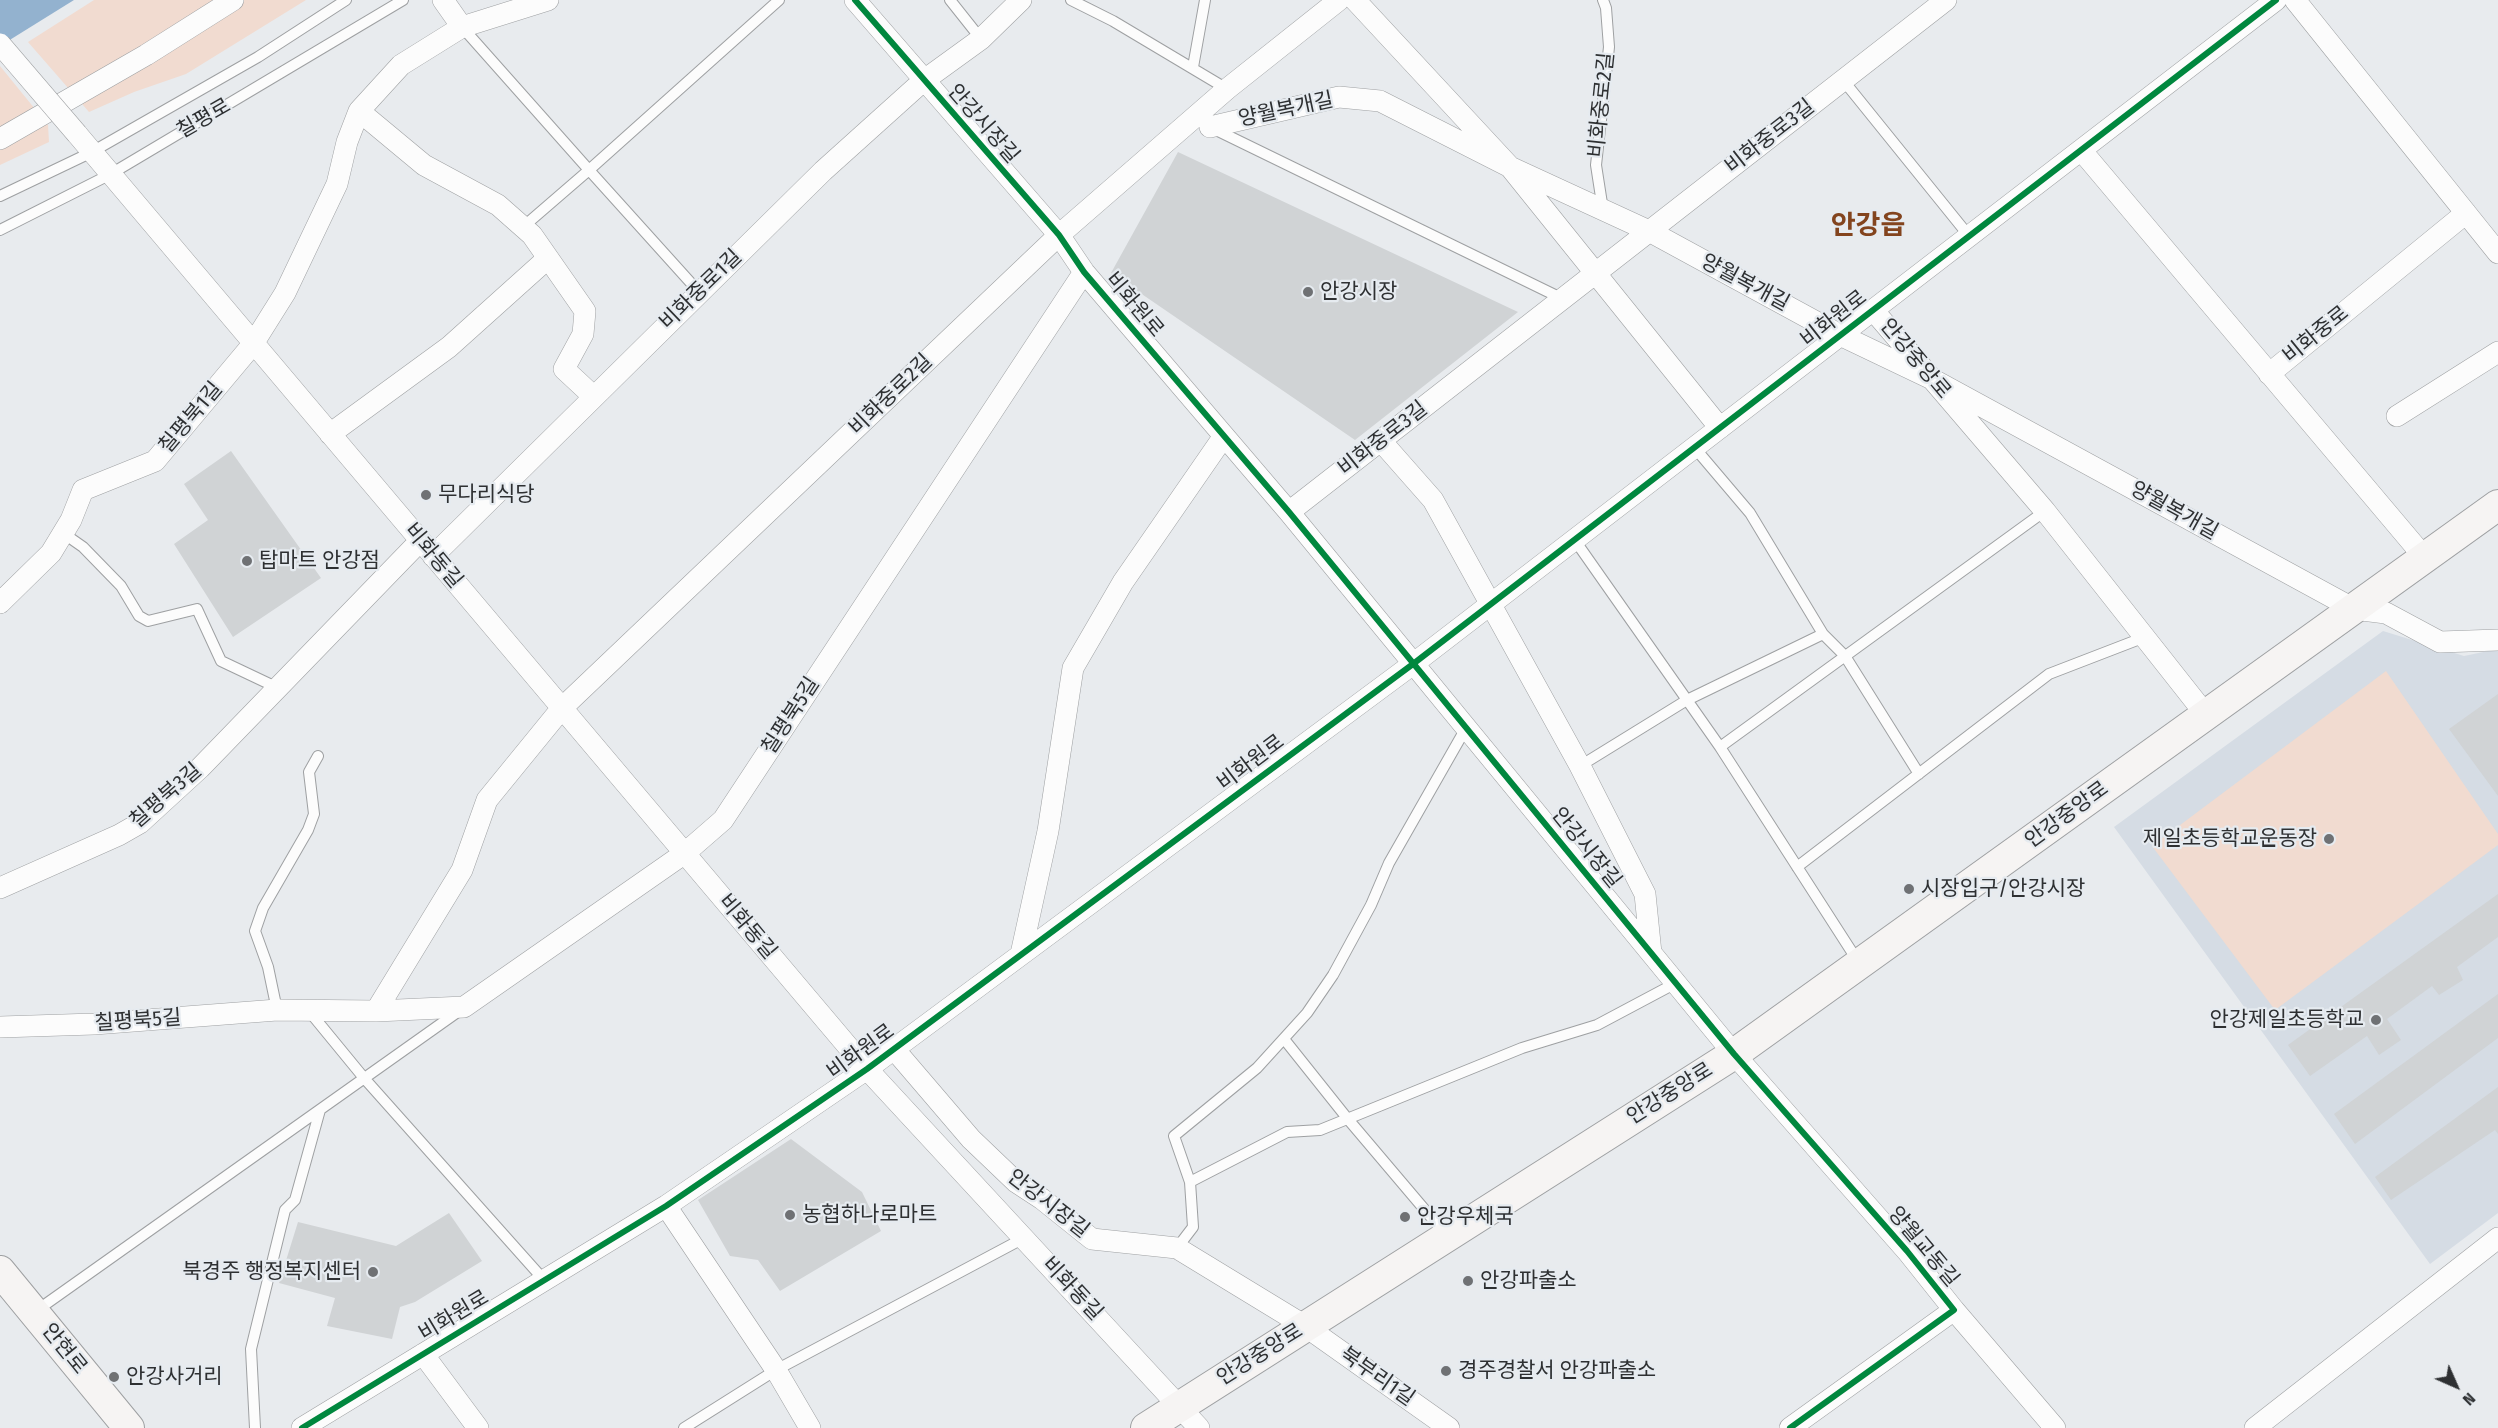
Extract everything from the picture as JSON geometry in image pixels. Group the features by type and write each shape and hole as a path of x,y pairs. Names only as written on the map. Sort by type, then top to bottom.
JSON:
{"main road":[{"name":"안강중앙로","path":"1146,1428 1190,1417 1305,1326 1734,1054 2498,505"},
{"name":"안현로","path":"0,1271 129,1428"}],"street":[{"path":"0,139 146,55 233,0"},
{"path":"443,0 462,27"},
{"path":"253,344 285,293 338,184 347,142 359,111 401,65 462,27 548,0"},
{"name":"안강시장길","path":"855,0 1059,235 1084,272"},
{"name":"비화중로1길","path":"427,549 593,396 823,171 923,81 981,39 1021,0"},
{"name":"비화중로2길","path":"562,708 1059,235 1201,124 1227,89 1339,0"},
{"path":"1355,0 1510,167 1720,428"},
{"name":"비화중로3길","path":"1289,512 1946,0"},
{"name":"비화원로","path":"302,1428 666,1206 867,1069 1413,664 2276,0"},
{"path":"2295,0 2498,253"},
{"name":"비화동길","path":"0,44 867,1069 1190,1417"},
{"name":"양월복개길","path":"1201,124 1339,97 1380,101 1510,167 1649,231 1840,335 1930,378 2354,609"},
{"path":"359,111 424,165 498,205 531,235 585,311 583,334 564,369 593,396"},
{"path":"2081,150 2270,374"},
{"name":"비화중로","path":"2425,558 2270,374 2466,213"},
{"path":"330,434 449,347 547,259"},
{"name":"비화원로","path":"1084,272 1289,512 1413,664"},
{"name":"칠평북5길","path":"0,1027 94,1024 277,1010 376,1011 464,1007 685,854 723,820 1084,272"},
{"name":"안강중앙로","path":"1873,310 2045,511 2206,715"},
{"name":"칠평북1길","path":"0,603 51,553 71,520 82,489 155,461 253,344"},
{"path":"2397,416 2498,352"},
{"path":"1021,954 1048,831 1073,668 1123,582 1224,436"},
{"name":"안강시장길","path":"1381,441 1433,500 1580,766 1645,894 1651,953"},
{"name":"칠평북3길","path":"0,888 119,836 140,823 192,775 278,688 427,549"},
{"path":"2354,609 2386,613 2440,642 2498,640"},
{"name":"안강시장길","path":"1413,664 1734,1054"},
{"path":"376,1011 462,870 487,800 562,708"},
{"name":"안강시장길","path":"894,1049 972,1140 1016,1182 1042,1199 1092,1239 1177,1248 1305,1326"},
{"name":"양월교동길","path":"1734,1054 1907,1251 1954,1310 1790,1428"},
{"path":"666,1206 776,1371 810,1428"},
{"path":"2255,1428 2498,1238"},
{"path":"1954,1310 2055,1428"},
{"name":"북부리1길","path":"1305,1326 1449,1428"},
{"path":"423,1354 478,1428"}],"lane":[{"name":"칠평로","path":"0,196 90,153 258,57 346,0"},
{"name":"칠평로","path":"0,230 109,175 403,0"},
{"path":"523,227 779,0"},
{"path":"950,0 981,39"},
{"path":"1071,0 1113,21 1227,89"},
{"path":"1193,67 1205,0"},
{"name":"비화중로2길","path":"1603,0 1606,8 1609,47 1596,165 1603,210"},
{"path":"462,27 699,292"},
{"path":"1843,80 1969,236"},
{"path":"1201,124 1563,299"},
{"path":"1694,447 1750,513 1823,634 1845,656 1919,774"},
{"path":"1720,747 2045,511"},
{"path":"63,533 83,547 120,586 139,616 148,621 197,609 221,661 278,688"},
{"path":"1574,539 1720,747 1860,963"},
{"path":"1580,766 1688,700 1823,634"},
{"path":"1797,867 2049,674 2145,638"},
{"path":"1177,1248 1193,1227 1190,1182 1174,1136 1257,1068 1307,1013 1333,975 1371,905 1389,863 1467,728"},
{"path":"277,1010 268,967 255,931 263,908 308,831 314,814 309,772 318,756"},
{"path":"1190,1182 1287,1132 1320,1130 1522,1048 1597,1025 1676,983"},
{"path":"34,1312 464,1007"},
{"path":"308,1011 364,1078 544,1280"},
{"path":"1284,1039 1347,1118 1447,1236"},
{"path":"255,1428 251,1349 285,1210 295,1200 320,1110"},
{"path":"684,1428 776,1371 1024,1238"}],"shaded area":[{"path":"94,0 306,0 186,74 134,92 89,112 28,42"},
{"path":"0,66 48,125 49,142 0,165"},
{"name":"안강제일초등학교","path":"2383,631 2464,656 2498,649 2498,1213 2430,1264 2114,827"},
{"name":"제일초등학교운동장","path":"2386,671 2498,834 2498,845 2275,1010 2152,846"}],"water":[{"path":"0,0 74,0 0,46"}],"building":[{"name":"안강시장","path":"1178,152 1518,312 1355,440 1111,273"},
{"name":"탑마트 안강점","path":"231,451 321,578 233,637 174,544 208,520 184,484"},
{"path":"2498,694 2498,796 2449,729"},
{"path":"2498,894 2498,937 2457,967 2463,980 2439,995 2432,986 2387,1019 2401,1040 2379,1055 2367,1036 2310,1076 2288,1045"},
{"path":"2498,994 2498,1038 2355,1144 2334,1114"},
{"path":"2498,1087 2498,1134 2495,1130 2391,1200 2375,1177"},
{"name":"농협하나로마트","path":"791,1139 862,1192 881,1231 780,1291 758,1260 730,1256 698,1200"},
{"name":"북경주 행정복지센터","path":"449,1213 482,1261 415,1302 400,1307 392,1339 327,1326 335,1298 279,1283 298,1222 396,1246"}],"cycle path":[{"path":"855,0 1059,235 1084,272 1289,512 1734,1054 1907,1251 1954,1310 1790,1428"},
{"path":"302,1428 666,1206 867,1069 1413,664 2276,0"}],"place":[{"name":"안강시장","path":"1308,292"},
{"name":"무다리식당","path":"426,495"},
{"name":"탑마트 안강점","path":"247,561"},
{"name":"제일초등학교운동장","path":"2329,839"},
{"name":"시장입구/안강시장","path":"1909,889"},
{"name":"안강제일초등학교","path":"2376,1020"},
{"name":"농협하나로마트","path":"790,1215"},
{"name":"안강우체국","path":"1405,1217"},
{"name":"북경주 행정복지센터","path":"373,1272"},
{"name":"안강파출소","path":"1468,1281"},
{"name":"경주경찰서 안강파출소","path":"1446,1371"},
{"name":"안강사거리","path":"114,1377"}],"district":[{"name":"안강읍","path":"1868,226"}]}
